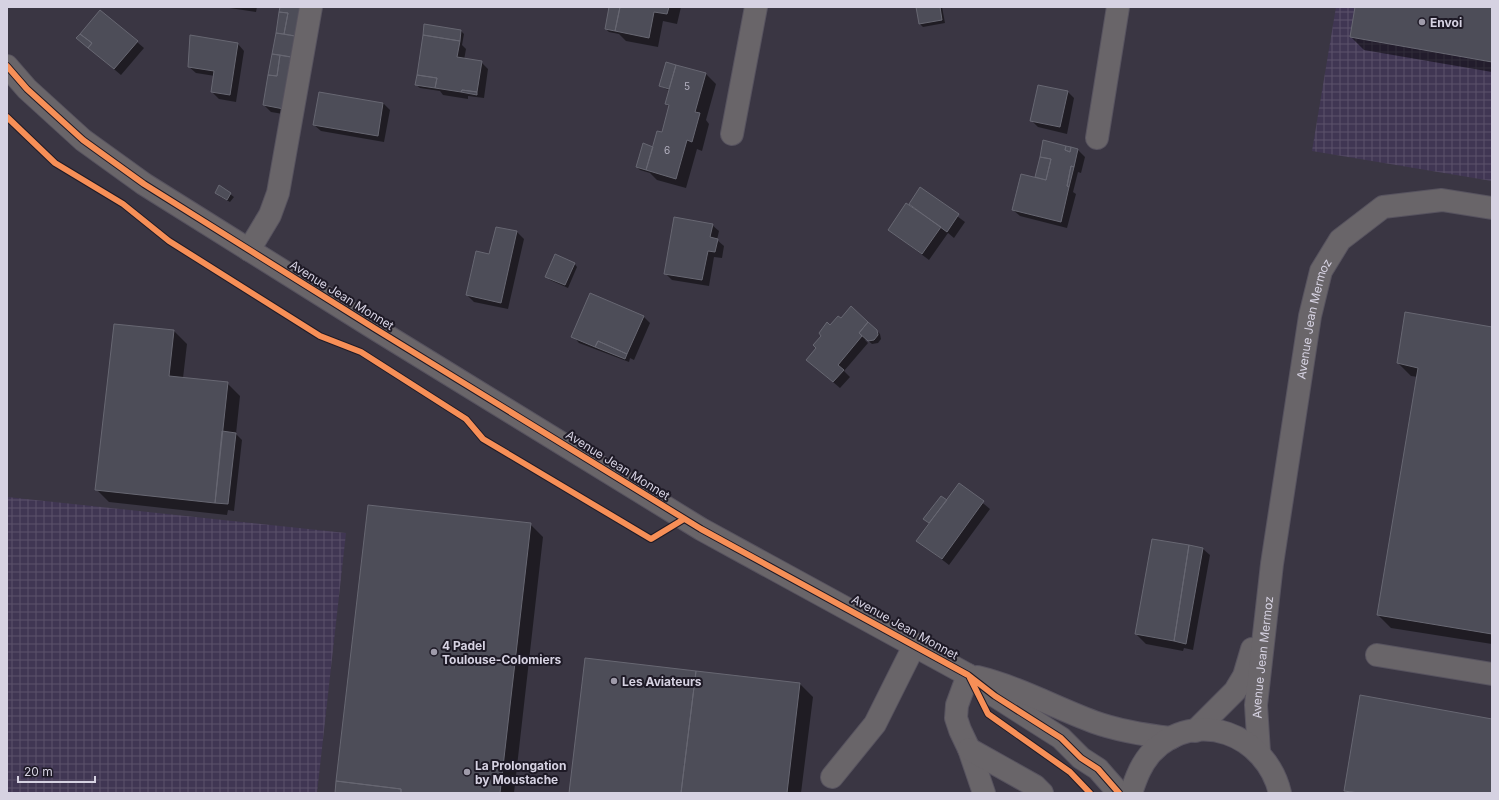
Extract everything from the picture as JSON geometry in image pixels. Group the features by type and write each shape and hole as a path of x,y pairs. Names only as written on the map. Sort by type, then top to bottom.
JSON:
{"street":[{"path":"249,250 270,215 278,193 311,7"},
{"path":"732,134 756,7"},
{"path":"1097,138 1118,7"},
{"name":"Avenue Jean Monnet","path":"7,66 27,89 83,140 144,184 701,529 968,674 995,696 1061,738 1081,758 1098,769 1119,793"},
{"name":"Avenue Jean Mermoz","path":"1259,752 1256,705 1272,564 1310,316 1322,271 1340,240 1383,207 1442,200 1492,208"},
{"name":"Avenue Jean Mermoz","path":"1195,731 1235,691 1244,676 1272,564"},
{"path":"832,777 875,724 915,644"},
{"path":"1377,655 1492,674"},
{"path":"968,674 957,705 956,718 969,749 984,793"},
{"name":"Avenue Jean Monnet","path":"968,674 1004,684 1095,722 1114,728 1171,738"},
{"path":"1131,793 1138,772 1152,752 1171,738 1195,731 1212,730 1229,734 1245,741 1259,752 1269,765 1277,780 1280,793"},
{"path":"969,749 1035,786 1042,793"}],"shaded area":[{"path":"1336,7 1492,7 1492,181 1312,151"},
{"path":"7,497 346,533 317,793 7,793"}],"building":[{"path":"280,7 306,7 301,37 284,34 288,13 279,12"},
{"path":"609,7 620,7 615,31 605,29"},
{"path":"620,7 669,7 667,14 654,12 649,38 615,31"},
{"path":"916,7 940,7 942,20 919,24"},
{"name":"Envoi","path":"1355,7 1492,7 1492,62 1350,37"},
{"path":"100,10 138,41 114,69 88,48 92,43 80,34"},
{"path":"279,12 288,13 284,34 276,33"},
{"path":"424,24 461,30 460,41 423,35"},
{"path":"276,33 301,37 297,58 272,54"},
{"path":"80,34 92,43 88,48 76,38"},
{"path":"190,35 238,43 230,95 211,92 214,71 188,67"},
{"path":"423,35 460,41 457,57 482,61 477,92 462,90 461,92 435,88 437,78 417,75"},
{"path":"272,54 280,55 277,76 268,75"},
{"path":"280,55 297,58 289,110 263,105 268,75 277,76"},
{"path":"666,62 676,65 669,89 659,86"},
{"path":"676,65 706,73 695,112 700,113 692,142 687,140 676,179 646,170 657,131 662,132 669,105 665,104"},
{"path":"417,75 437,78 435,88 415,85"},
{"path":"1038,85 1068,91 1060,127 1030,121"},
{"path":"462,90 477,92 477,95 461,92"},
{"path":"319,92 383,103 378,136 313,125"},
{"path":"1043,140 1066,146 1065,150 1070,152 1071,147 1078,149 1074,167 1071,166 1067,186 1069,187 1061,222 1012,210 1021,174 1046,180 1051,159 1040,157"},
{"path":"643,143 653,147 646,170 636,167"},
{"path":"1066,146 1071,147 1070,152 1065,150"},
{"path":"1040,157 1051,159 1046,180 1035,177"},
{"path":"1071,166 1074,167 1069,187 1067,186"},
{"path":"219,185 231,193 227,200 215,193"},
{"path":"920,187 959,214 947,232 909,204"},
{"path":"906,203 941,227 922,254 888,230"},
{"path":"674,217 713,224 710,237 718,239 715,252 708,251 702,280 664,274"},
{"path":"496,227 517,231 501,303 466,295 476,251 489,254"},
{"path":"555,254 575,263 565,285 545,277"},
{"path":"590,293 644,316 627,354 598,341 595,347 571,337"},
{"path":"851,306 868,322 859,333 862,336 838,365 844,370 833,382 806,360 816,348 813,345 821,336 819,333 827,322 830,325 838,316 841,318"},
{"path":"1405,312 1492,327 1492,634 1377,615 1418,368 1397,363"},
{"path":"868,322 877,330 878,335 874,340 868,341 859,333"},
{"path":"114,324 174,330 169,376 228,382 215,503 95,490"},
{"path":"598,341 627,354 625,359 595,347"},
{"path":"222,431 236,433 228,504 215,503"},
{"path":"959,483 984,501 942,559 916,541"},
{"path":"941,496 947,500 929,523 923,519"},
{"name":"4 Padel Toulouse-Colomiers","path":"368,505 531,523 500,793 401,793 401,789 336,781"},
{"path":"1152,539 1189,545 1174,641 1135,634"},
{"path":"1189,545 1203,548 1186,644 1174,641"},
{"path":"585,658 696,671 681,793 569,793"},
{"path":"696,671 800,683 787,793 681,793"},
{"path":"1360,695 1492,719 1492,793 1359,793 1344,791"},
{"path":"336,781 401,789 401,793 335,793"}],"cycle path":[{"path":"7,66 27,89 83,140 144,184 374,328 701,529 968,675 995,696 1061,738 1081,758 1098,769 1119,793"},
{"path":"7,117 55,163 123,204 169,241 320,336 361,352 466,419 483,439 651,539 684,519"},
{"path":"970,678 988,714 1070,772 1090,793"}],"place":[{"name":"Envoi","path":"1422,22"},
{"name":"4 Padel Toulouse-Colomiers","path":"434,652"},
{"name":"Les Aviateurs","path":"614,681"},
{"name":"La Prolongation by Moustache","path":"467,772"}]}
